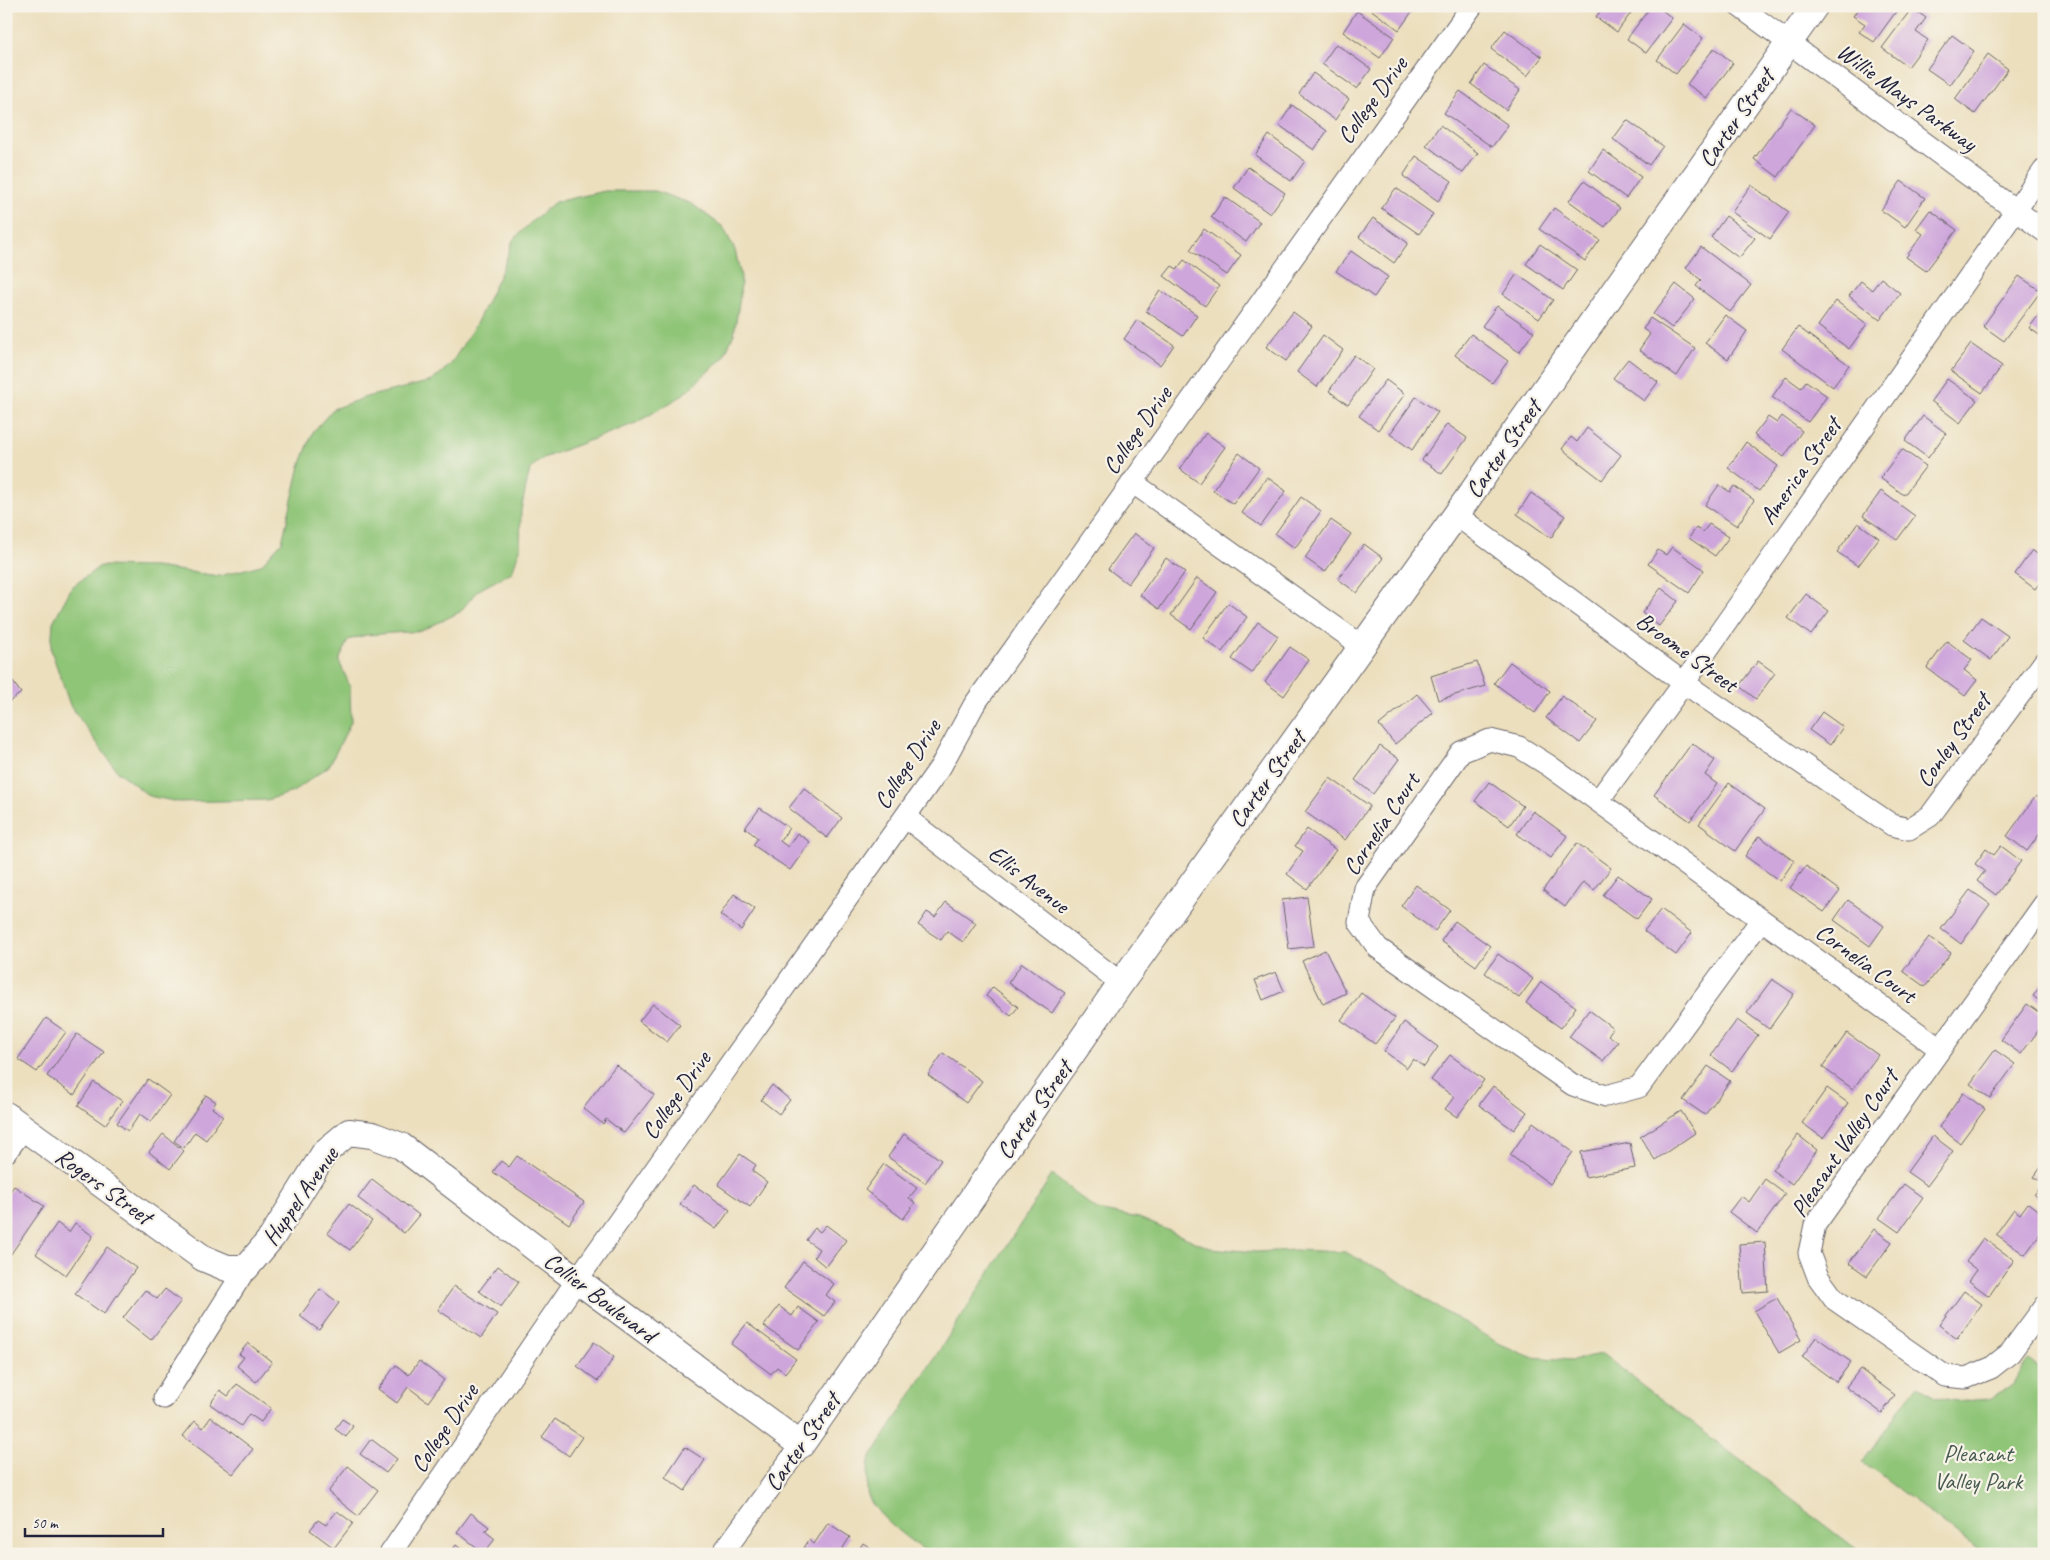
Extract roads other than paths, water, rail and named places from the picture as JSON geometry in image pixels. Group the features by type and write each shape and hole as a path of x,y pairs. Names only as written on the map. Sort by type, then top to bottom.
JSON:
{"street":[{"name":"College Drive","path":"390,1554 577,1280 906,817 941,766 974,705 1472,6"},
{"name":"Willie Mays Parkway","path":"1739,6 2044,231"},
{"name":"Carter Street","path":"722,1554 801,1445 1121,983 1456,515 1815,6"},
{"name":"America Street","path":"1598,801 1684,683 2044,170"},
{"path":"1132,482 1362,646"},
{"name":"Broome Street","path":"1456,515 1684,683 1892,825"},
{"name":"Conley Street","path":"1892,825 1909,829 1930,816 2044,662"},
{"name":"Cornelia Court","path":"1761,920 1639,1087 1606,1096 1573,1085 1378,948 1359,922 1366,888 1461,752 1490,740 1519,747 1598,801 1940,1049"},
{"name":"Ellis Avenue","path":"906,817 1121,983"},
{"name":"Pleasant Valley Court","path":"2044,904 1815,1225 1809,1253 1818,1277 1834,1299 1945,1376 1966,1378 1991,1368 2010,1353 2044,1307"},
{"path":"6,1152 15,1121"},
{"name":"Rogers Street","path":"15,1121 203,1258"},
{"name":"Huppel Avenue","path":"203,1258 227,1268 246,1268 272,1237 325,1152 349,1132 372,1134 401,1146"},
{"name":"Collier Boulevard","path":"401,1146 577,1280 801,1445"},
{"path":"164,1398 246,1268"}],"park label":[{"name":"Pleasant Valley Park","path":"1978,1467"}]}
